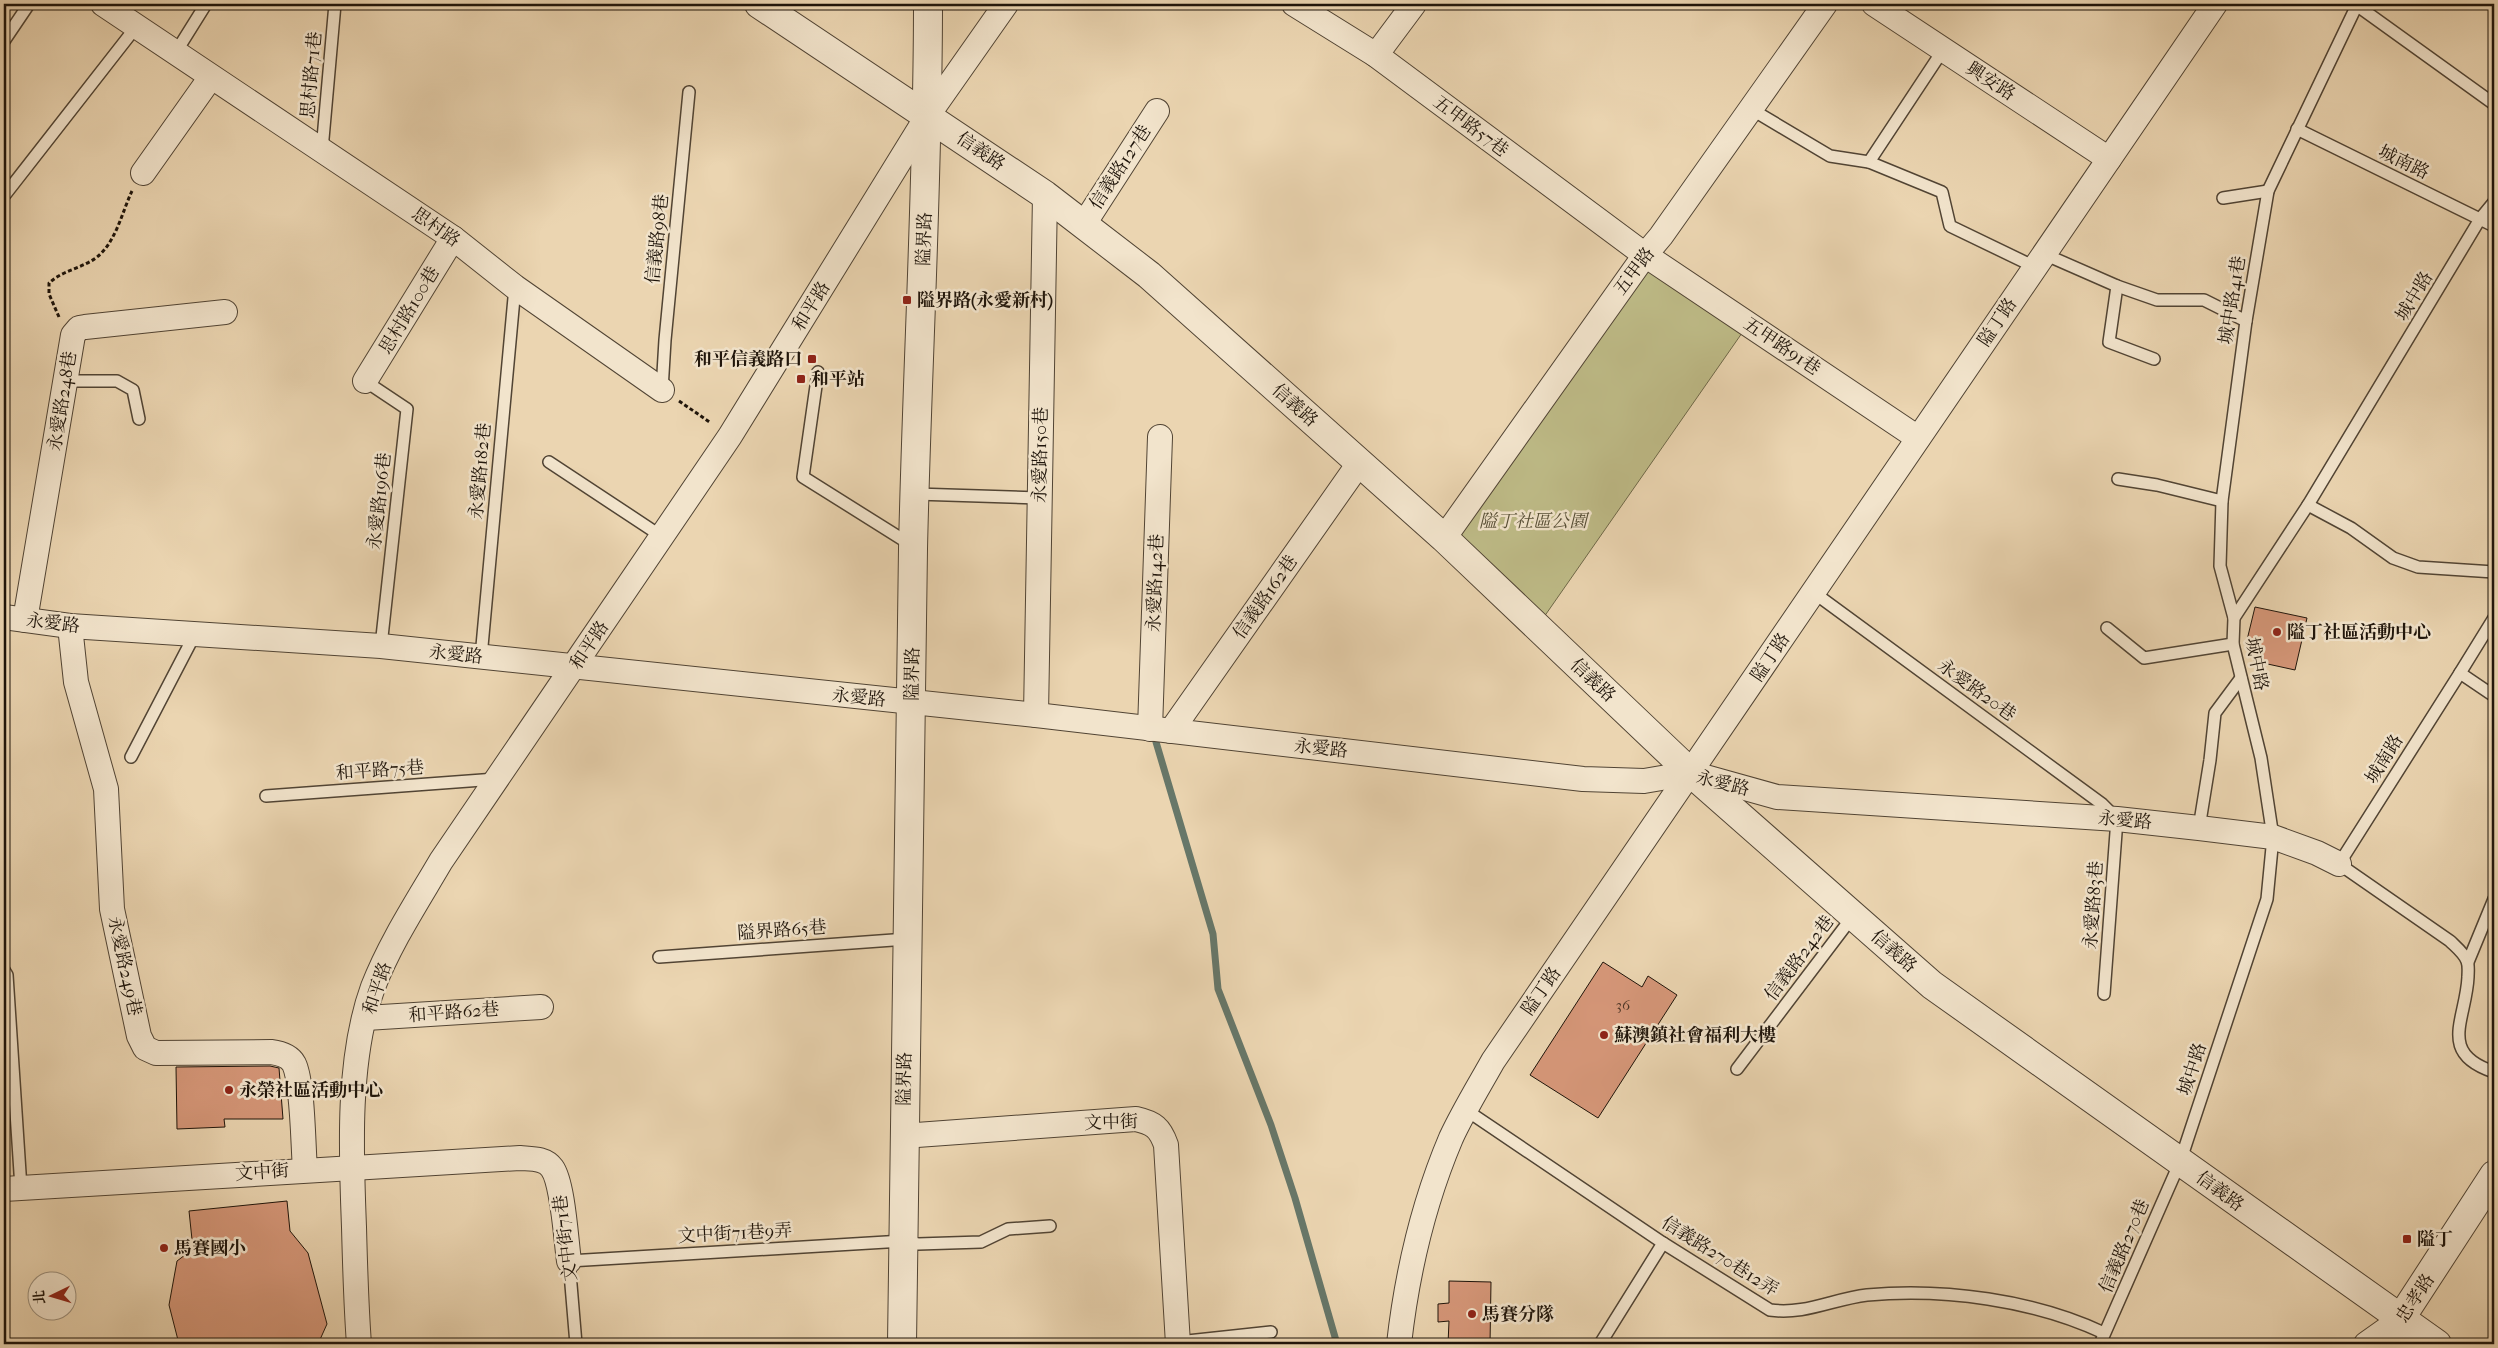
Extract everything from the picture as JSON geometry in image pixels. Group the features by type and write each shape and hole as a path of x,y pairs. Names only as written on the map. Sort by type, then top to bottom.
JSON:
{"street":[{"name":"思村路","path":"102,4 453,238 515,287 662,390"},
{"name":"信義路","path":"759,4 1045,196 1149,275 1444,538 1691,773 1932,985 2437,1344"},
{"name":"隘界路","path":"902,1344 903,1136 912,702 913,546 928,116 928,4"},
{"name":"和平路","path":"358,1344 351,1168 352,1108 359,1047 373,988 400,930 441,861 730,436 928,116 1006,4"},
{"name":"五甲路57巷","path":"1294,4 1376,55 1645,255"},
{"path":"1376,55 1414,4"},
{"name":"五甲路","path":"1444,538 1645,255 1661,236 1824,4"},
{"name":"興安路","path":"1874,4 2109,159"},
{"name":"隘丁路","path":"1399,1344 1404,1295 1424,1208 1452,1137 1493,1061 2215,4"},
{"path":"142,172 211,77"},
{"name":"信義路127巷","path":"1084,224 1157,110"},
{"name":"永愛路150巷","path":"1036,714 1045,196"},
{"name":"思村路100巷","path":"365,381 453,238"},
{"name":"五甲路91巷","path":"1645,255 1918,438"},
{"name":"永愛路248巷","path":"14,619 65,381 73,335 79,328 225,312"},
{"name":"永愛路142巷","path":"1160,437 1161,730"},
{"name":"信義路162巷","path":"1161,730 1360,462"},
{"name":"永愛路","path":"14,619 70,626 381,646 573,668 1036,714 1583,779 1644,781 1691,773 1778,797 2117,819 2273,837 2339,864"},
{"name":"永愛路249巷","path":"70,626 76,682 106,789 112,909 139,1036 145,1048 156,1053 270,1052 282,1054 293,1062 298,1078 305,1170"},
{"name":"和平路62巷","path":"366,1018 542,1007"},
{"name":"文中街","path":"903,1136 1136,1119 1151,1122 1161,1130 1166,1145 1178,1343"},
{"name":"文中街","path":"12,1188 520,1158"},
{"name":"文中街71巷","path":"520,1158 541,1159 552,1167 558,1181 569,1261"},
{"name":"忠孝路","path":"2384,1344 2494,1176"},
{"path":"2366,1344 2401,1320"}],"lane":[{"path":"4,41 29,4"},
{"path":"176,52 206,4"},
{"name":"思村路71巷","path":"322,150 336,4"},
{"path":"2356,4 2494,104"},
{"name":"城中路41巷","path":"2234,618 2220,566 2222,501 2246,321 2268,191 2356,4"},
{"path":"4,196 136,27"},
{"path":"1869,162 1943,50"},
{"name":"信義路98巷","path":"662,390 665,340 689,92"},
{"path":"1751,109 1830,156 1869,162 1942,192 1950,226 2040,261 2157,300 2204,300 2246,321"},
{"name":"城南路","path":"2297,129 2494,226"},
{"path":"2222,198 2268,191"},
{"name":"城中路","path":"2180,1162 2267,899 2273,837 2261,758 2233,644 2234,618 2308,506 2480,219 2494,202"},
{"path":"2117,286 2109,342 2154,359"},
{"name":"永愛路182巷","path":"481,657 515,287"},
{"path":"818,372 802,476 913,546"},
{"path":"65,381 117,381 133,390 138,419"},
{"name":"永愛路196巷","path":"365,381 406,409 381,646"},
{"path":"549,462 661,536"},
{"path":"2118,479 2158,485 2222,501"},
{"path":"916,494 1039,498"},
{"path":"2308,506 2350,528 2393,558 2418,566 2494,572"},
{"name":"永愛路20巷","path":"1813,592 2102,804 2117,819"},
{"name":"城南路","path":"2339,864 2494,618"},
{"path":"2107,628 2144,658 2233,644"},
{"path":"131,757 195,634"},
{"path":"2460,673 2494,696"},
{"path":"2199,828 2210,760 2215,713 2241,678"},
{"name":"和平路75巷","path":"266,796 497,778"},
{"name":"永愛路83巷","path":"2104,994 2117,819"},
{"name":"永愛路","path":"2339,864 2450,941 2468,962"},
{"path":"2494,899 2468,962 2468,986 2458,1038 2467,1058 2480,1067 2494,1072"},
{"name":"信義路242巷","path":"1737,1069 1853,916"},
{"name":"隘界路65巷","path":"660,957 907,939"},
{"path":"4,970 7,975 12,1188"},
{"name":"信義路270巷12弄","path":"1466,1110 1663,1243 1770,1310 1785,1312 1806,1310 1865,1296 1920,1292 2044,1310 2074,1319 2102,1339"},
{"name":"信義路270巷","path":"2102,1339 2180,1162"},
{"name":"文中街71巷9弄","path":"569,1261 903,1241 918,1244 981,1242 1008,1230 1050,1226"},
{"path":"1600,1344 1663,1243"},
{"name":"文中街71巷","path":"569,1261 576,1344"},
{"path":"1178,1343 1271,1332"}],"path":[{"path":"70,346 49,294 49,283 56,276 96,258 105,249 142,172"},
{"path":"662,390 730,436"}],"green space":[{"name":"隘丁社區公園","path":"1645,255 1749,323 1537,627 1444,538"}],"building":[{"name":"隘丁社區活動中心","path":"2255,607 2307,618 2295,670 2254,661 2258,642 2247,640"},
{"name":"蘇澳鎮社會福利大樓","path":"1603,962 1642,987 1648,976 1677,995 1598,1118 1530,1075"},
{"name":"永榮社區活動中心","path":"270,1066 279,1068 283,1119 224,1119 225,1127 177,1129 176,1067"},
{"path":"287,1201 290,1231 308,1253 327,1324 318,1344 179,1344 169,1305 177,1261 193,1249 189,1211"},
{"name":"馬賽分隊","path":"1449,1281 1491,1282 1490,1344 1448,1344 1449,1321 1438,1322 1438,1304 1449,1303"}],"waterway":[{"path":"1156,742 1213,934 1218,989 1271,1125 1295,1198 1337,1344"}],"place":[{"name":"隘界路(永愛新村)","path":"907,300"},
{"name":"和平信義路口","path":"812,359"},
{"name":"和平站","path":"801,379"},
{"name":"隘丁社區活動中心","path":"2277,632"},
{"name":"蘇澳鎮社會福利大樓","path":"1604,1035"},
{"name":"永榮社區活動中心","path":"229,1090"},
{"name":"隘丁","path":"2407,1239"},
{"name":"馬賽國小","path":"164,1248"},
{"name":"馬賽分隊","path":"1472,1314"}]}
